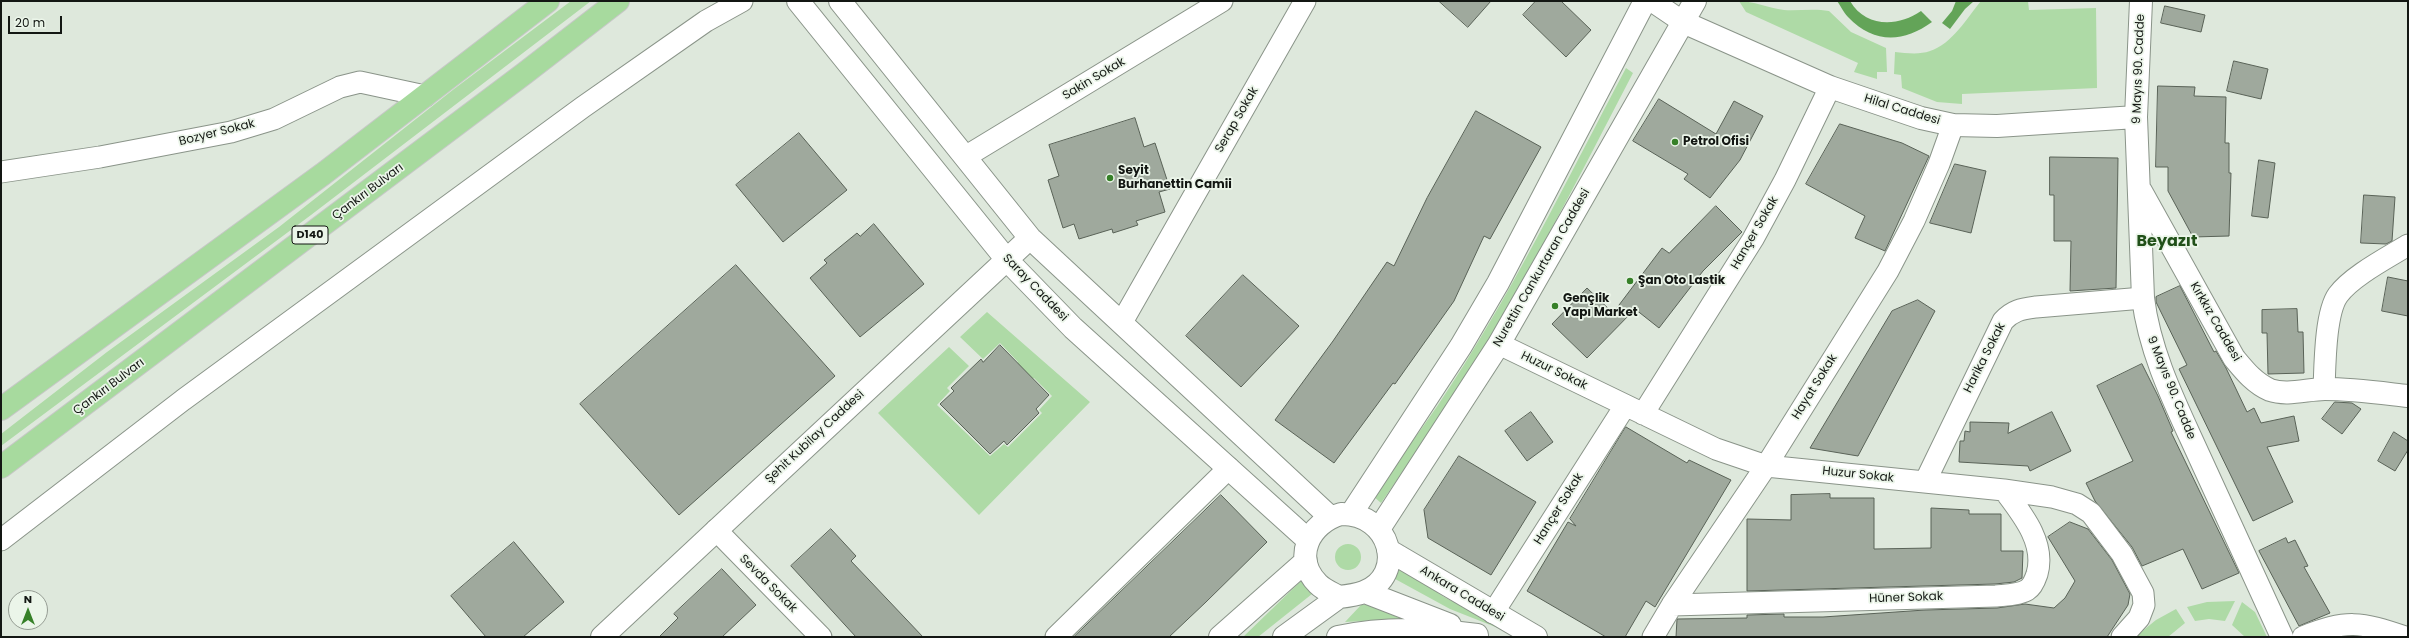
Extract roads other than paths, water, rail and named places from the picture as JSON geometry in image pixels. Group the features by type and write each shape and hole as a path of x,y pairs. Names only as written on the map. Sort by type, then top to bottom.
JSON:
{"highway":[{"path":"1,409 322,174 548,1"},
{"name":"Çankırı Bulvarı","path":"1,467 525,73 618,1"}],"street":[{"path":"1,540 183,400 583,107 706,21 742,1"},
{"name":"Saray Caddesi","path":"798,1 1007,260 1073,328 1229,468 1307,551"},
{"path":"840,1 1030,238 1330,517"},
{"name":"Sakin Sokak","path":"965,158 1222,1"},
{"name":"Serap Sokak","path":"1122,322 1305,1"},
{"path":"1351,514 1461,346 1498,283 1645,1"},
{"path":"1652,1 1683,22"},
{"name":"Nurettin Cankurtaran Caddesi","path":"1379,528 1499,344 1695,1"},
{"name":"9 Mayıs 90. Cadde","path":"2141,1 2136,117 2143,298 2146,325 2158,360 2194,446 2282,637"},
{"name":"Hilal Caddesi","path":"1683,22 1830,87 1922,118 1954,125 1997,126 2136,117"},
{"name":"Bozyer Sokak","path":"1,172 100,157 231,132 274,118 340,87 360,82 425,96"},
{"name":"Hançer Sokak","path":"1493,613 1753,239 1785,180 1830,87"},
{"name":"Hayat Sokak","path":"1653,637 1672,605 1766,466 1888,271 1914,221 1954,125"},
{"name":"Kırkkız Caddesi","path":"2138,186 2234,358 2251,378 2271,390 2293,392 2324,389 2354,390 2408,396"},
{"name":"Şehit Kubilay Caddesi","path":"602,637 1030,238"},
{"path":"2324,389 2332,310 2337,296 2346,286 2408,245"},
{"name":"Harika Sokak","path":"1925,482 2003,321 2010,313 2020,309 2036,307 2143,298"},
{"name":"Huzur Sokak","path":"1499,344 1716,449 1766,466 2004,490 2052,497 2076,504 2091,512 2122,554 2144,593 2144,605 2139,618 2122,637"},
{"path":"1056,637 1229,468"},
{"name":"Hüner Sokak","path":"1672,605 1996,596 2027,590 2034,582 2038,570 2039,554 2034,536 2022,513 2004,490"},
{"path":"1284,637 1339,597 1365,592 1379,582 1385,572 1388,550 1385,538 1379,528 1362,516 1351,514 1330,517 1313,531 1307,551 1310,574 1318,584 1339,597"},
{"name":"Sevda Sokak","path":"716,530 821,637"},
{"name":"Ankara Caddesi","path":"1388,550 1536,637"},
{"path":"1220,637 1307,551"},
{"path":"1365,592 1480,636"},
{"path":"2303,637 2328,626 2342,624 2373,628 2405,637"},
{"path":"1338,637 1397,629 1433,630 1480,636"}],"place":[{"name":"Petrol Ofisi","path":"1675,142"},
{"name":"Seyit Burhanettin Camii","path":"1110,178"},
{"name":"Şan Oto Lastik","path":"1630,281"},
{"name":"Gençlik Yapı Market","path":"1555,306"}],"district":[{"name":"Beyazıt","path":"2167,242"}]}
